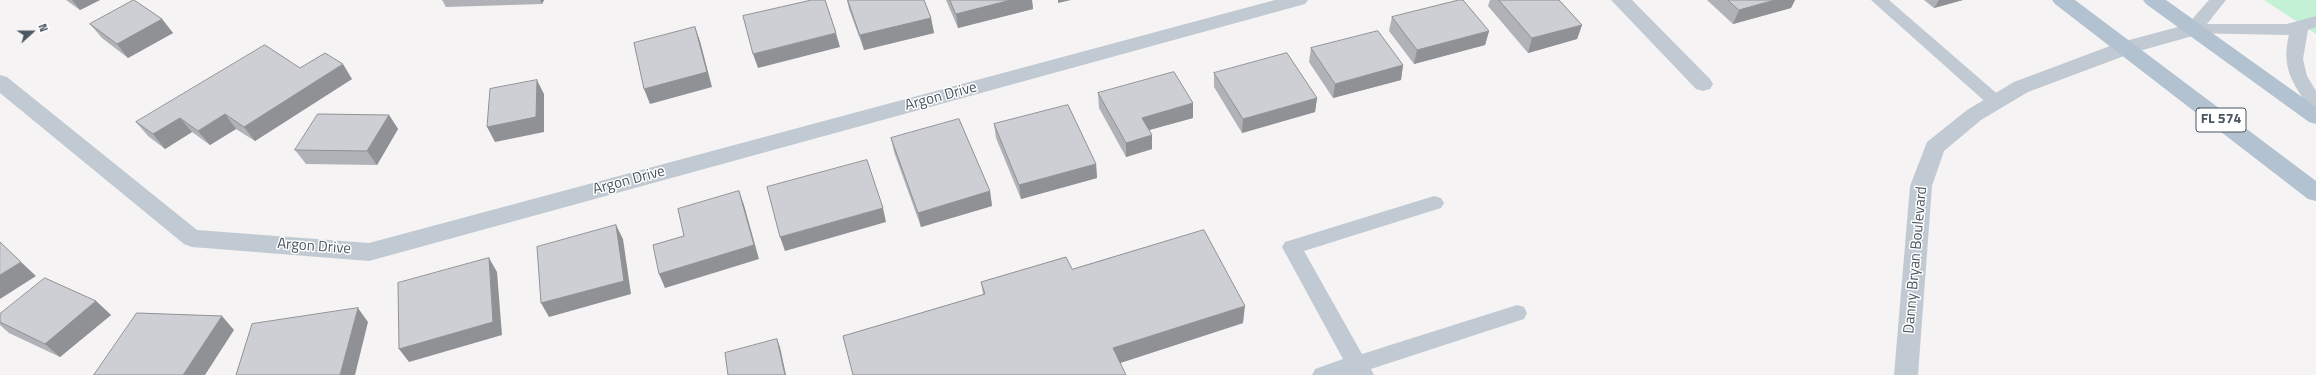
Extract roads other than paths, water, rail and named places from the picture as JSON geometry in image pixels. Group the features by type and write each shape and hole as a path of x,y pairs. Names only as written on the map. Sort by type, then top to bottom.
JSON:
{"main road":[{"name":"FL 574","path":"2062,0 2316,193"},
{"path":"2153,0 2316,117"}],"street":[{"name":"Argon Drive","path":"0,82 192,238 369,252 1298,0"},
{"path":"1621,0 1703,84"},
{"name":"Danny Bryan Boulevard","path":"1906,375 1921,186 1935,147 1974,115 2020,86 2125,48 2193,29"}],"lane":[{"path":"1879,0 1996,102"},
{"path":"2193,29 2218,0"},
{"path":"2193,29 2288,30 2308,24"},
{"path":"2308,24 2293,63 2297,77 2316,104"},
{"path":"1360,369 1292,247 1434,203"},
{"path":"1323,375 1360,369 1517,313"}]}
